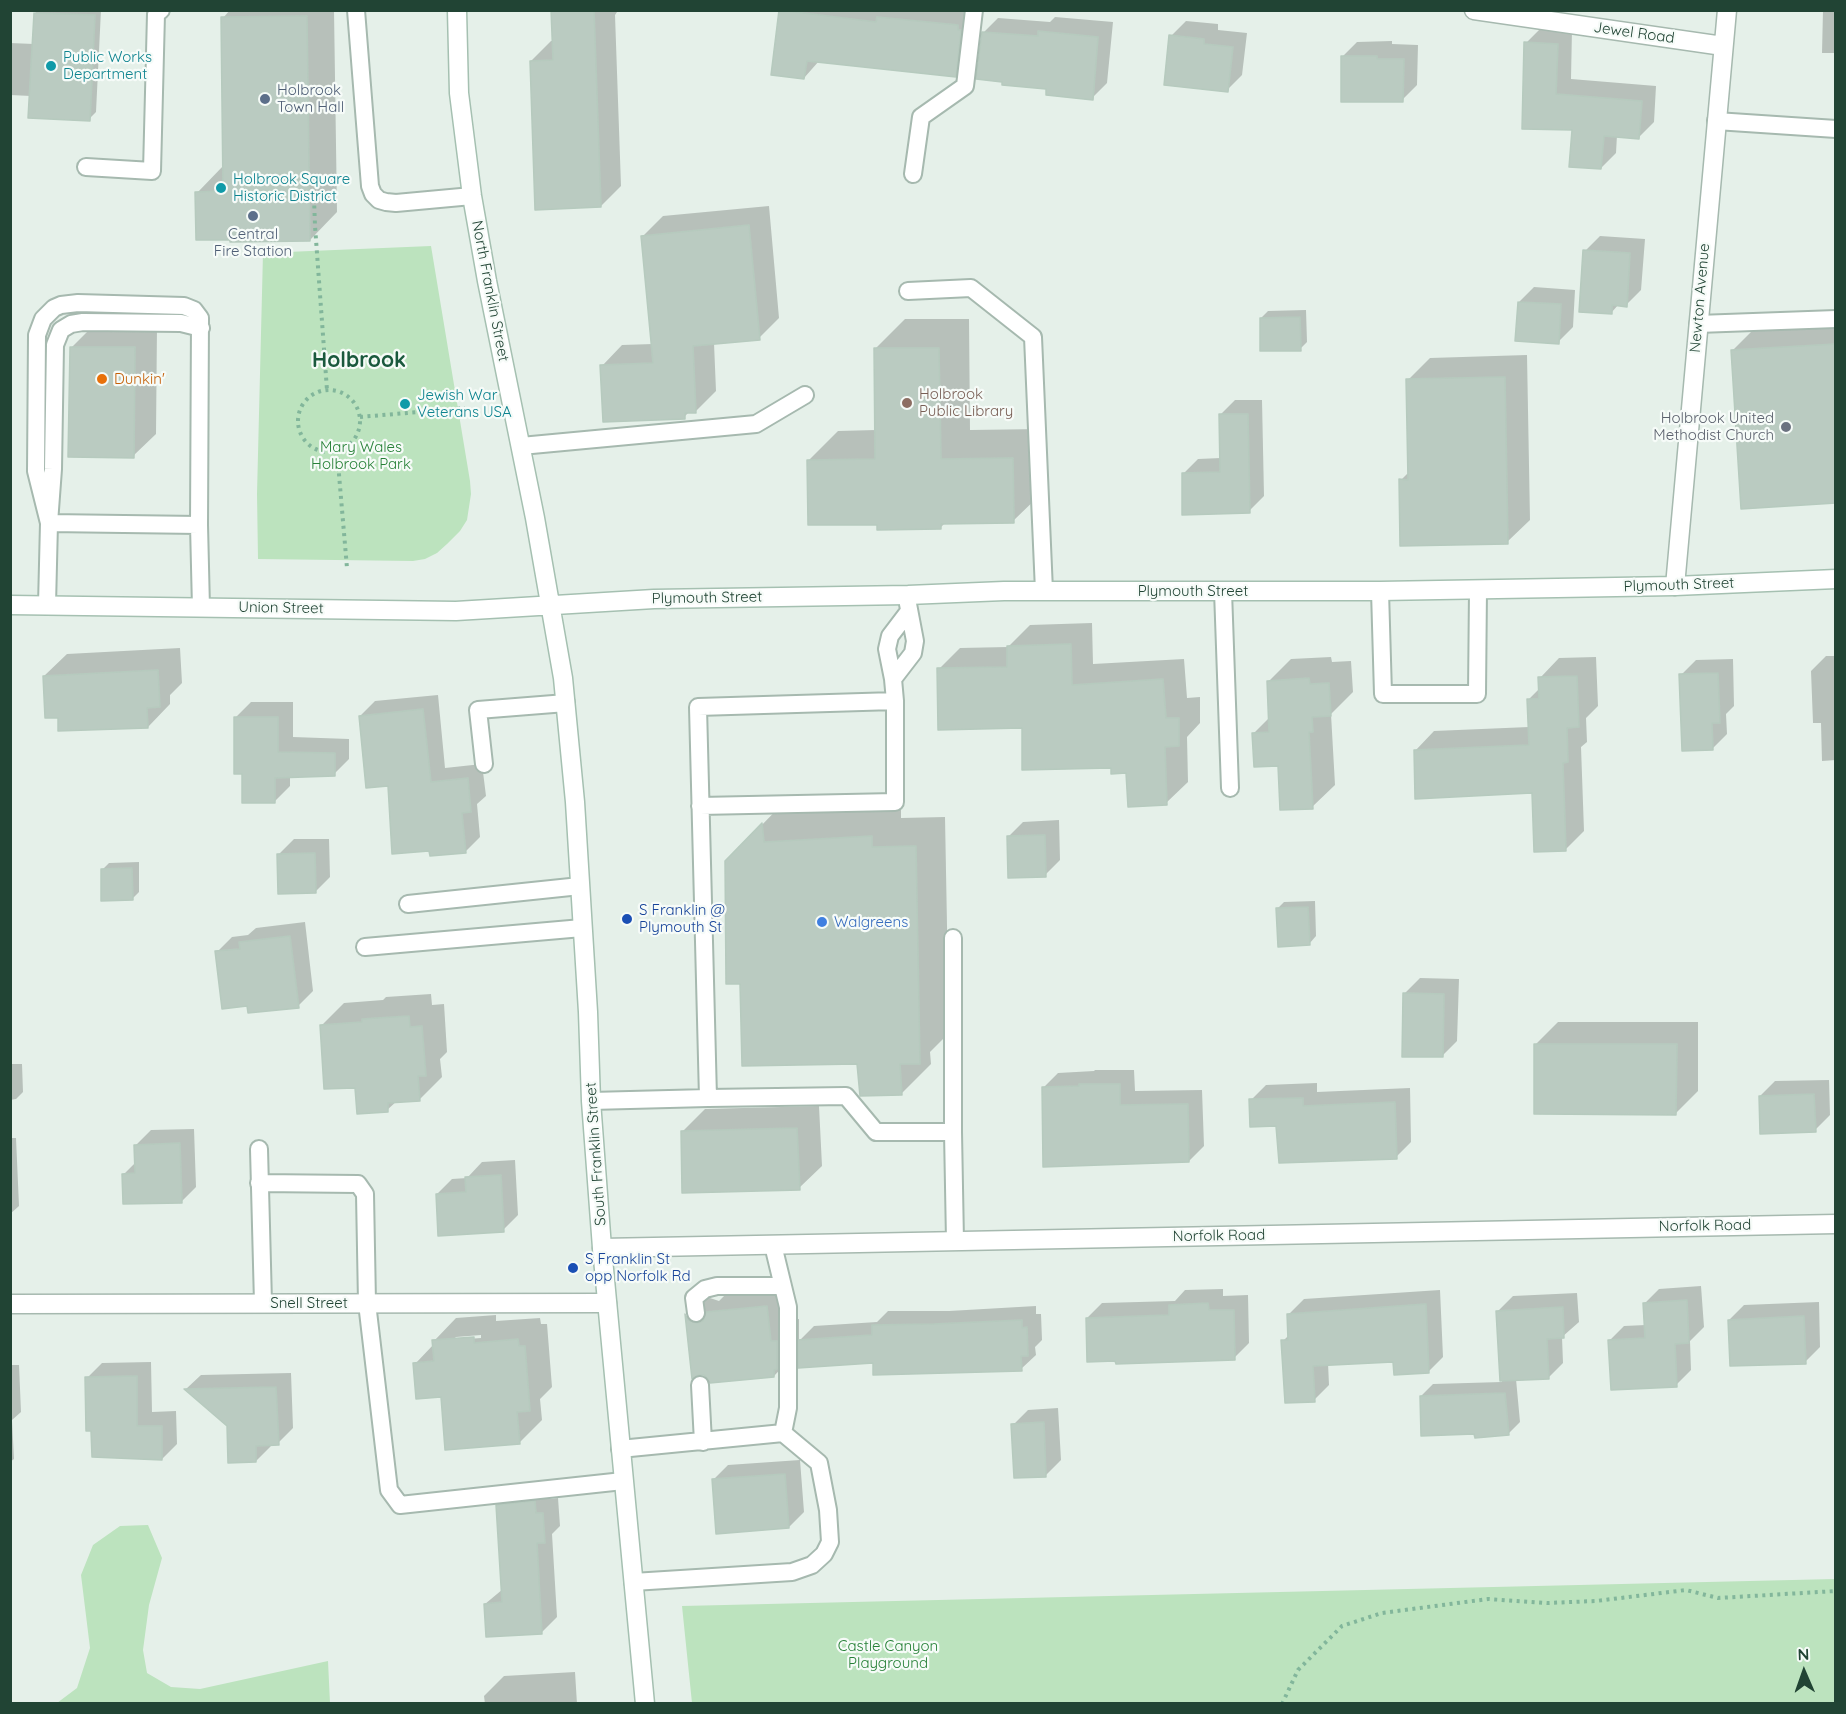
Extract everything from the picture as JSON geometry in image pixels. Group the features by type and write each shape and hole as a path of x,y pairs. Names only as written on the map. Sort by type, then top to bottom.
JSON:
{"main road":[{"name":"North Franklin Street","path":"457,10 459,93 472,196 551,605"},
{"name":"Jewel Road","path":"1474,10 1723,46"},
{"name":"Newton Avenue","path":"1675,586 1726,10"},
{"name":"Plymouth Street","path":"551,605 654,599 908,603 1004,591 1478,590 1675,586 1836,579"},
{"name":"Union Street","path":"10,604 456,610 551,605"},
{"name":"South Franklin Street","path":"551,605 566,703 575,802 591,1101 602,1248 645,1704"},
{"name":"Norfolk Road","path":"602,1248 1836,1224"},
{"name":"Snell Street","path":"10,1304 607,1303"}],"lane":[{"path":"86,167 152,171 156,14 161,10"},
{"path":"356,10 370,186 373,194 379,200 396,203 472,196"},
{"path":"913,174 921,117 965,86 974,10"},
{"path":"1716,121 1836,129"},
{"path":"908,291 971,288 1033,338 1044,591"},
{"path":"48,605 49,524 36,471 36,343 39,327 43,319 54,308 70,304 175,305 194,310 200,318 201,328 199,525 201,608"},
{"path":"1698,324 1836,319"},
{"path":"521,446 756,423 805,395"},
{"path":"49,524 199,525"},
{"path":"1380,591 1383,694 1477,694 1478,590"},
{"path":"1223,591 1230,788"},
{"path":"893,679 913,653 915,641 908,603"},
{"path":"700,806 895,802 895,701 887,649 890,636 908,603"},
{"path":"708,1098 698,707 895,701"},
{"path":"484,764 478,710 566,703"},
{"path":"408,904 580,886"},
{"path":"365,947 582,928"},
{"path":"952,938 955,1241"},
{"path":"591,1101 846,1096 876,1132 953,1132"},
{"path":"259,1149 263,1303"},
{"path":"259,1183 358,1184 365,1194 367,1303 389,1490 400,1505 623,1481"},
{"path":"773,1245 788,1307 788,1407 783,1433"},
{"path":"696,1313 694,1298 705,1289 717,1286 783,1286"},
{"path":"700,1384 703,1442"},
{"path":"620,1449 783,1433 819,1463 828,1510 830,1542 824,1554 812,1565 792,1572 633,1582"}],"path":[{"path":"315,198 327,390"},
{"path":"327,390 343,392 351,398 360,417 360,428 356,438 349,446 329,452 318,450 302,437 298,418 306,400 314,393 327,390"},
{"path":"360,417 465,408"},
{"path":"337,451 347,568"},
{"path":"1282,1704 1298,1671 1342,1626 1382,1613 1488,1599 1547,1603 1596,1601 1686,1590 1718,1598 1836,1591"}],"green space":[{"name":"Mary Wales Holbrook Park","path":"431,246 470,481 471,494 467,520 447,544 437,553 425,559 413,561 258,559 257,494 263,253"},
{"path":"148,1525 162,1558 149,1605 143,1650 147,1673 171,1687 200,1689 328,1661 330,1703 57,1703 77,1688 90,1648 81,1575 93,1545 120,1526"},
{"name":"Castle Canyon Playground","path":"1835,1579 1835,1704 692,1703 682,1606"}],"building":[{"path":"551,10 594,10 601,207 535,210 530,61 553,60"},
{"path":"779,10 876,22 877,17 958,25 958,30 961,30 956,77 807,61 804,79 771,75"},
{"name":"Public Works Department","path":"34,13 95,15 90,121 28,118"},
{"name":"Holbrook Town Hall","path":"307,16 310,241 196,240 195,192 223,191 221,17"},
{"path":"1038,31 1098,37 1093,100 1046,95 1046,89 1002,85 1002,82 976,79 982,32 1038,36"},
{"path":"1169,35 1204,39 1204,44 1233,47 1228,92 1164,85"},
{"path":"1524,42 1558,44 1556,94 1642,101 1639,139 1604,136 1601,169 1569,167 1572,130 1522,129"},
{"path":"1341,56 1404,59 1403,102 1341,102"},
{"path":"749,225 760,340 693,346 696,413 685,413 685,419 603,422 600,365 653,363 641,236"},
{"path":"1583,250 1630,253 1627,307 1612,305 1612,314 1579,312"},
{"path":"1518,302 1561,304 1559,344 1515,341"},
{"path":"1300,317 1301,351 1260,351 1260,318"},
{"name":"Holbrook United Methodist Church","path":"1836,344 1836,503 1741,509 1731,350"},
{"name":"Dunkin'","path":"70,347 135,347 134,458 68,457"},
{"name":"Holbrook Public Library","path":"874,348 939,348 941,459 1013,458 1014,523 941,524 941,529 877,530 877,525 808,525 807,460 875,459"},
{"path":"1505,377 1508,544 1400,546 1399,479 1408,480 1406,379"},
{"path":"1219,414 1248,414 1250,513 1182,515 1182,473 1220,472"},
{"path":"1071,644 1072,685 1163,679 1166,718 1179,718 1179,746 1165,747 1167,805 1128,807 1126,773 1111,774 1111,768 1022,770 1022,728 938,730 937,668 1007,667 1007,646"},
{"path":"158,670 160,707 147,708 148,728 58,731 58,718 45,718 43,676"},
{"path":"1718,673 1720,723 1712,723 1713,750 1682,751 1679,674"},
{"path":"1577,676 1579,727 1567,728 1568,762 1563,763 1566,851 1534,852 1532,793 1415,799 1414,750 1529,745 1527,699 1539,699 1538,677"},
{"path":"1309,678 1310,684 1329,683 1331,716 1312,717 1313,732 1309,732 1313,809 1280,810 1278,766 1254,767 1252,733 1269,732 1267,681"},
{"path":"423,709 431,782 468,778 471,812 462,813 466,853 430,856 429,851 392,854 388,786 366,788 359,716"},
{"path":"234,717 278,717 278,752 335,753 335,776 275,778 275,803 242,803 242,774 234,774"},
{"name":"Walgreens","path":"762,823 764,842 872,836 872,847 916,846 920,1064 900,1064 902,1095 860,1096 857,1064 742,1066 740,984 726,984 725,861"},
{"path":"1045,835 1046,877 1008,878 1007,836"},
{"path":"315,853 316,893 278,894 277,854"},
{"path":"132,868 133,900 101,901 101,869"},
{"path":"1308,907 1310,945 1278,947 1276,908"},
{"path":"290,936 299,1008 248,1013 247,1006 222,1009 215,951 240,949 239,942"},
{"path":"1403,993 1444,994 1443,1057 1402,1057"},
{"path":"409,1016 410,1027 422,1026 426,1076 418,1076 420,1101 388,1103 388,1112 357,1114 355,1088 324,1089 320,1025"},
{"path":"1534,1044 1677,1044 1676,1115 1534,1114"},
{"path":"1079,1084 1120,1084 1120,1105 1188,1104 1189,1162 1043,1167 1042,1087 1079,1086"},
{"path":"1814,1094 1816,1132 1760,1134 1759,1096"},
{"path":"1303,1098 1303,1106 1395,1102 1397,1159 1279,1163 1276,1126 1250,1127 1249,1099"},
{"path":"797,1128 800,1190 682,1193 681,1131"},
{"path":"180,1143 182,1203 123,1204 122,1174 135,1173 134,1145"},
{"path":"501,1175 504,1232 438,1236 436,1194 466,1192 465,1177"},
{"path":"1687,1300 1689,1343 1675,1344 1677,1387 1611,1390 1608,1340 1645,1338 1643,1303"},
{"path":"1208,1303 1209,1310 1234,1310 1235,1360 1116,1364 1115,1361 1087,1362 1086,1318 1169,1315 1169,1305"},
{"path":"1426,1304 1429,1373 1394,1375 1393,1362 1313,1366 1315,1402 1285,1403 1281,1340 1288,1340 1287,1314"},
{"path":"767,1306 771,1341 777,1341 777,1369 774,1370 774,1377 710,1383 704,1375 692,1379 685,1314 688,1320 697,1323 703,1321 706,1312"},
{"path":"1563,1307 1564,1338 1547,1339 1549,1379 1500,1381 1496,1311"},
{"path":"1804,1316 1806,1364 1730,1366 1728,1320"},
{"path":"1022,1320 1022,1328 1027,1327 1028,1356 1021,1356 1022,1371 873,1375 873,1363 798,1368 798,1340 872,1335 872,1325"},
{"path":"474,1337 474,1343 518,1339 519,1346 525,1346 530,1411 517,1412 520,1444 445,1450 441,1397 416,1399 413,1363 434,1361 432,1340"},
{"path":"137,1376 137,1426 162,1426 162,1460 92,1457 91,1431 86,1431 85,1377"},
{"path":"276,1387 279,1445 256,1446 256,1462 228,1463 227,1426 184,1389"},
{"path":"1505,1393 1509,1435 1475,1438 1474,1434 1421,1436 1420,1396"},
{"path":"1044,1422 1046,1477 1014,1478 1011,1424"},
{"path":"785,1474 789,1528 716,1534 712,1479"},
{"path":"535,1501 536,1513 543,1513 545,1543 537,1543 542,1634 486,1637 484,1604 502,1602 496,1505"}],"place":[{"name":"Public Works Department","path":"51,66"},
{"name":"Holbrook Town Hall","path":"265,99"},
{"name":"Holbrook Square Historic District","path":"221,188"},
{"name":"Central Fire Station","path":"253,216"},
{"name":"Dunkin'","path":"102,379"},
{"name":"Holbrook Public Library","path":"907,403"},
{"name":"Jewish War Veterans USA","path":"405,404"},
{"name":"Holbrook United Methodist Church","path":"1786,427"},
{"name":"S Franklin @ Plymouth St","path":"627,919"},
{"name":"Walgreens","path":"822,922"},
{"name":"S Franklin St opp Norfolk Rd","path":"573,1268"}],"district":[{"name":"Holbrook","path":"359,361"}]}
